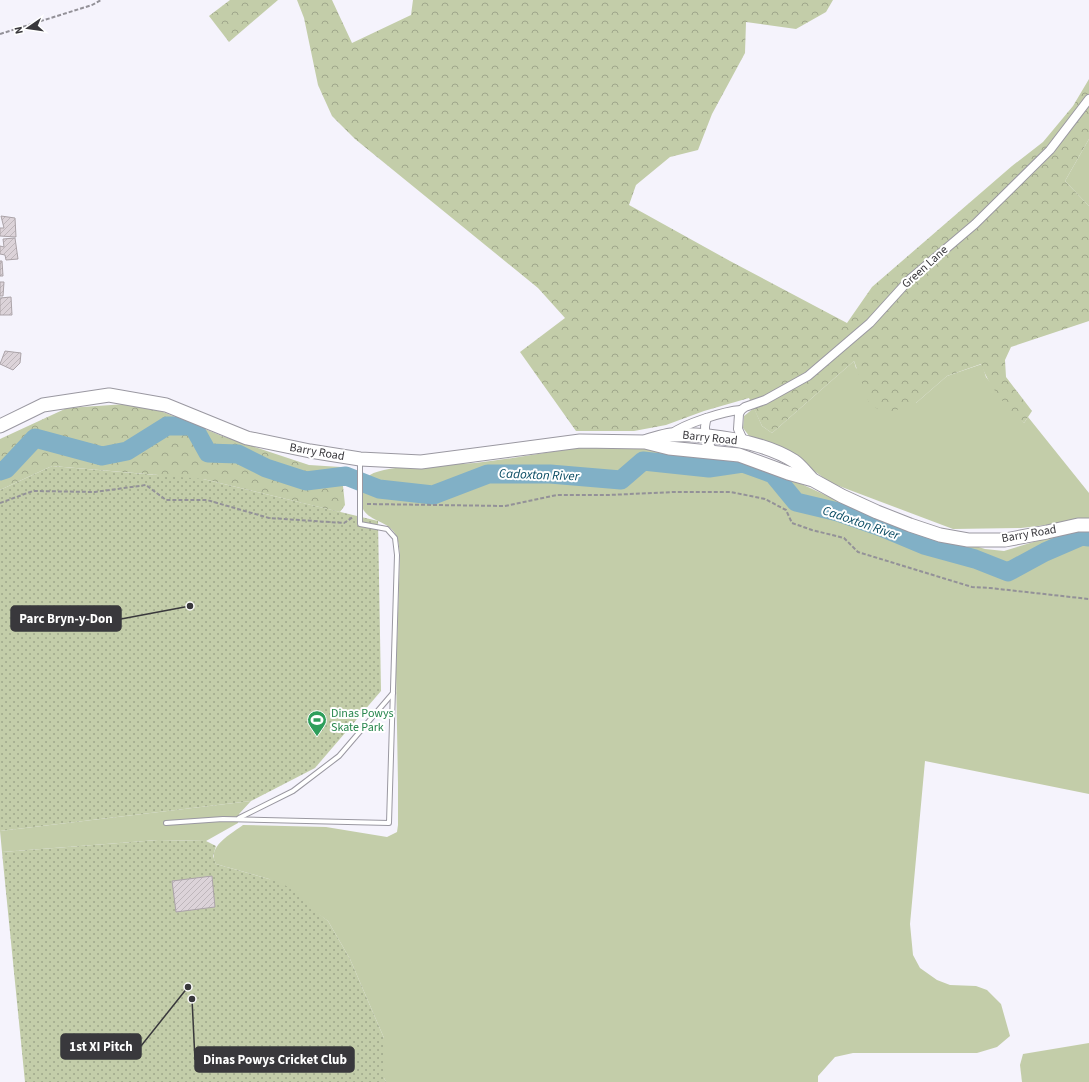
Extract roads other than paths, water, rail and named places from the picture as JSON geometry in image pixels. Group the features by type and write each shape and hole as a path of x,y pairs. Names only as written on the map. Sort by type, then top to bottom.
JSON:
{"main road":[{"name":"Barry Road","path":"0,426 43,405 109,395 166,405 247,438 360,460 420,462 580,441 645,442 669,448 739,455 788,473 813,480 849,499 910,526 940,535 968,540 1005,540 1089,524"},
{"name":"Barry Road","path":"645,442 669,435 706,436 744,442 770,450 794,461 813,480"}],"street":[{"name":"Green Lane","path":"669,435 677,429 707,418 734,410 741,410 745,407 765,400 808,376 870,323 909,280 975,224 1050,150 1089,99"},
{"path":"741,410 739,414 738,429 744,442"},
{"path":"707,418 704,425 706,436 714,452"}],"lane":[{"path":"166,823 223,818 390,823 397,555 395,538 387,529 360,524 360,460"},
{"path":"237,819 293,791 339,756 393,693"}],"waterway":[{"name":"Cadoxton River","path":"0,471 6,469 35,438 102,456 127,451 167,426 193,426 208,453 238,454 266,468 306,481 346,476 379,489 433,495 488,474 550,474 621,480 643,461 709,468 743,463 773,474 796,502 838,512 881,527 924,545 975,559 1008,572 1045,552 1082,536 1089,537"}],"place":[{"name":"Parc Bryn-y-Don","path":"190,606"},
{"name":"Dinas Powys Skate Park","path":"317,737"},
{"name":"1st XI Pitch","path":"188,987"},
{"name":"Dinas Powys Cricket Club","path":"192,999"}]}
